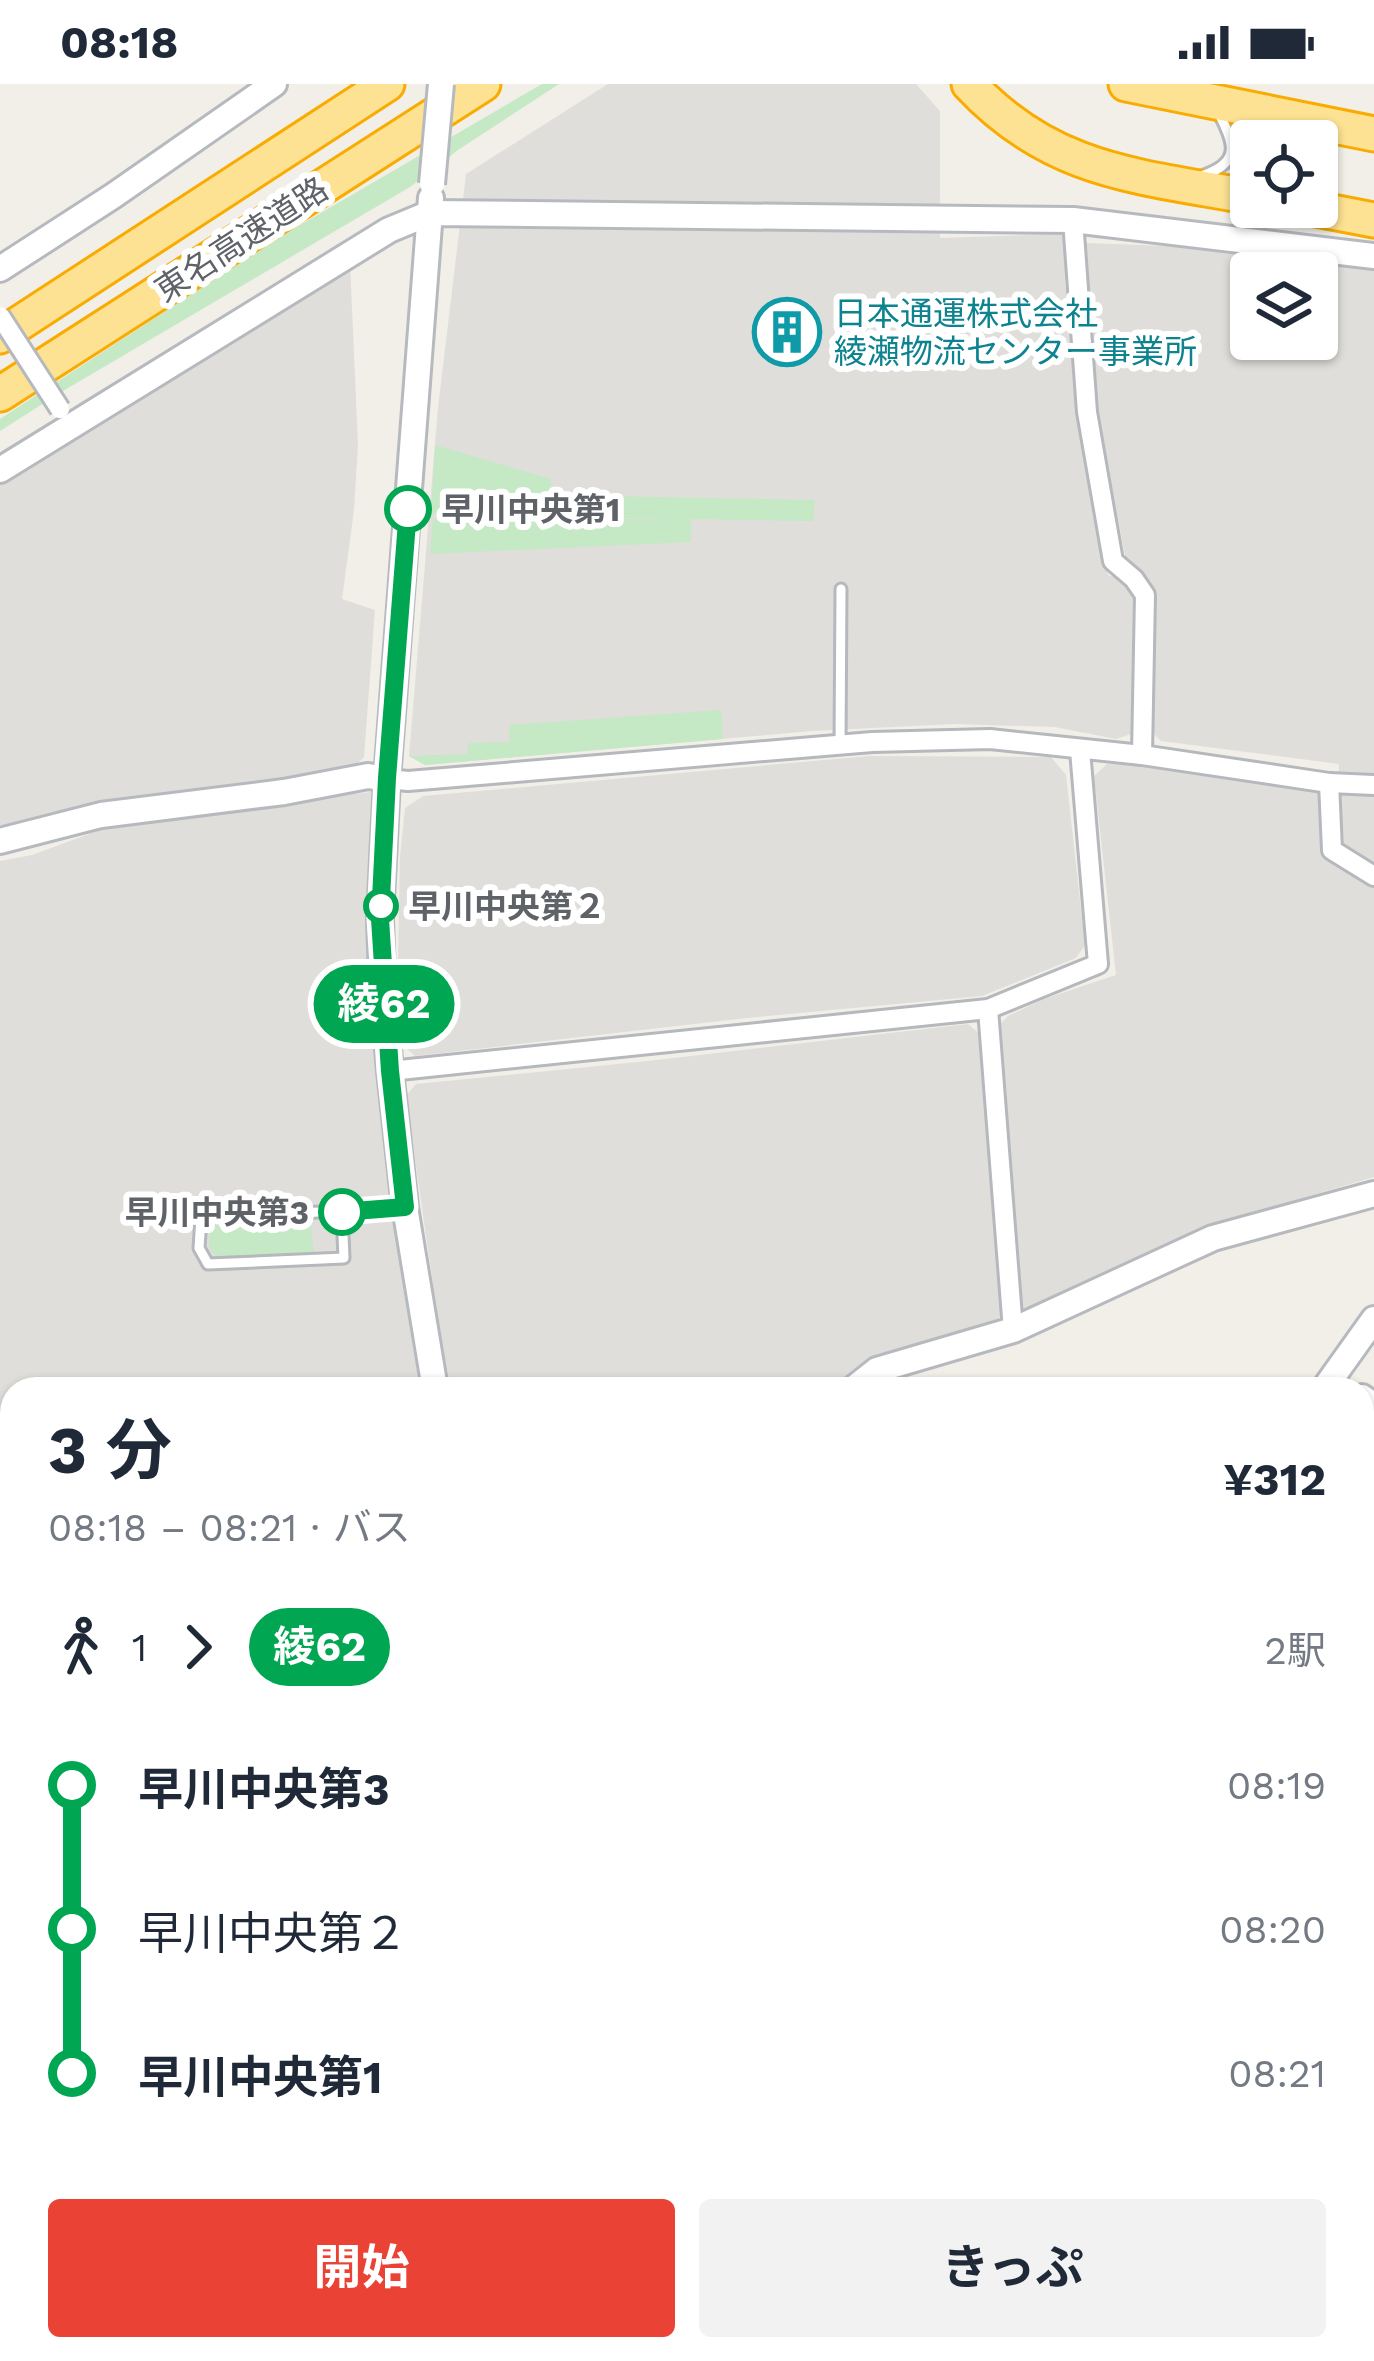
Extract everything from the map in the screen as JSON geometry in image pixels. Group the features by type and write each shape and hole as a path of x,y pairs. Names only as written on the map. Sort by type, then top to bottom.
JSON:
{"highway":[{"path":"53,301 349,84"},
{"name":"東名高速道路","path":"0,336 388,84"},
{"name":"東名高速道路","path":"0,394 483,84"},
{"path":"89,336 194,279 509,84"},
{"path":"969,84 1040,143 1092,164 1230,192"},
{"path":"1099,84 1145,102 1290,120"},
{"path":"1126,84 1238,120"},
{"path":"1338,127 1374,134"},
{"path":"1147,178 1230,178"},
{"path":"1338,196 1374,203"},
{"path":"1338,213 1374,220"}],"street":[{"path":"0,269 274,84"},
{"path":"433,1377 405,1207 380,919 441,84"},
{"path":"0,470 66,417 389,230 430,213 1073,220 1374,256"},
{"path":"1073,220 1087,412 1113,561 1134,578 1145,596 1142,755"},
{"path":"0,316 66,417"},
{"path":"0,841 101,815 284,792 368,776 408,782 840,745 989,739 1374,785"},
{"path":"390,1071 988,1009 1099,964 1080,750"},
{"path":"1329,783 1333,850 1374,876"},
{"path":"988,1009 1013,1330"},
{"path":"868,1377 898,1362 1013,1330 1213,1238 1373,1197"},
{"path":"1340,1377 1374,1318"}],"lane":[{"path":"1204,176 1225,166 1232,152 1230,135 1217,110"},
{"path":"840,745 842,589"},
{"path":"342,1212 344,1258 208,1264 199,1248 201,1218 405,1207"}],"shaded area":[{"path":"608,84 916,84 940,111 940,238 1066,234 1065,282 1098,526 1108,575 1128,581 1135,597 1134,733 1116,739 1055,727 954,724 812,731 425,765 409,756 438,408 466,174"},
{"path":"1085,243 1250,252 1230,252 1230,360 1338,360 1338,265 1374,271 1374,867 1336,843 1339,764 1161,741 1153,733 1152,592 1140,570 1126,561 1098,413 1081,248"},
{"path":"350,262 358,445 342,599 375,610 364,757 356,765 0,825 0,484"},
{"path":"869,756 1051,757 1066,775 1085,945 1076,958 982,996 415,1056 403,1045 398,965 400,857 405,808 423,796"},
{"path":"1107,764 1144,765 1317,792 1326,802 1326,858 1374,884 1374,1177 1207,1226 1019,1312 997,1027 1008,1016 1044,999 1116,975 1094,776"},
{"path":"380,791 366,912 376,1068 392,1208 420,1377 0,1377 0,861 32,855 100,830"},
{"path":"968,1024 981,1035 1004,1310 998,1319 874,1358 847,1377 446,1377 406,1096 416,1084"}],"green space":[{"path":"542,84 559,84 410,187 0,431 0,419 278,238"},
{"path":"435,445 551,479 552,495 815,500 813,521 691,519 691,542 430,554 433,519 681,519 431,514"},
{"path":"721,710 723,739 425,765 409,756 467,754 468,743 510,742 509,725"},
{"path":"310,1218 314,1254 218,1258 209,1248 210,1225"}],"bus line":[{"name":"綾62","path":"342,1212 405,1207 380,919 408,509"}],"place":[{"name":"日本通運株式会社 綾瀬物流センター事業所","path":"787,332"},
{"name":"早川中央第1","path":"408,509"},
{"name":"早川中央第２","path":"381,906"},
{"name":"早川中央第3","path":"342,1212"}]}
